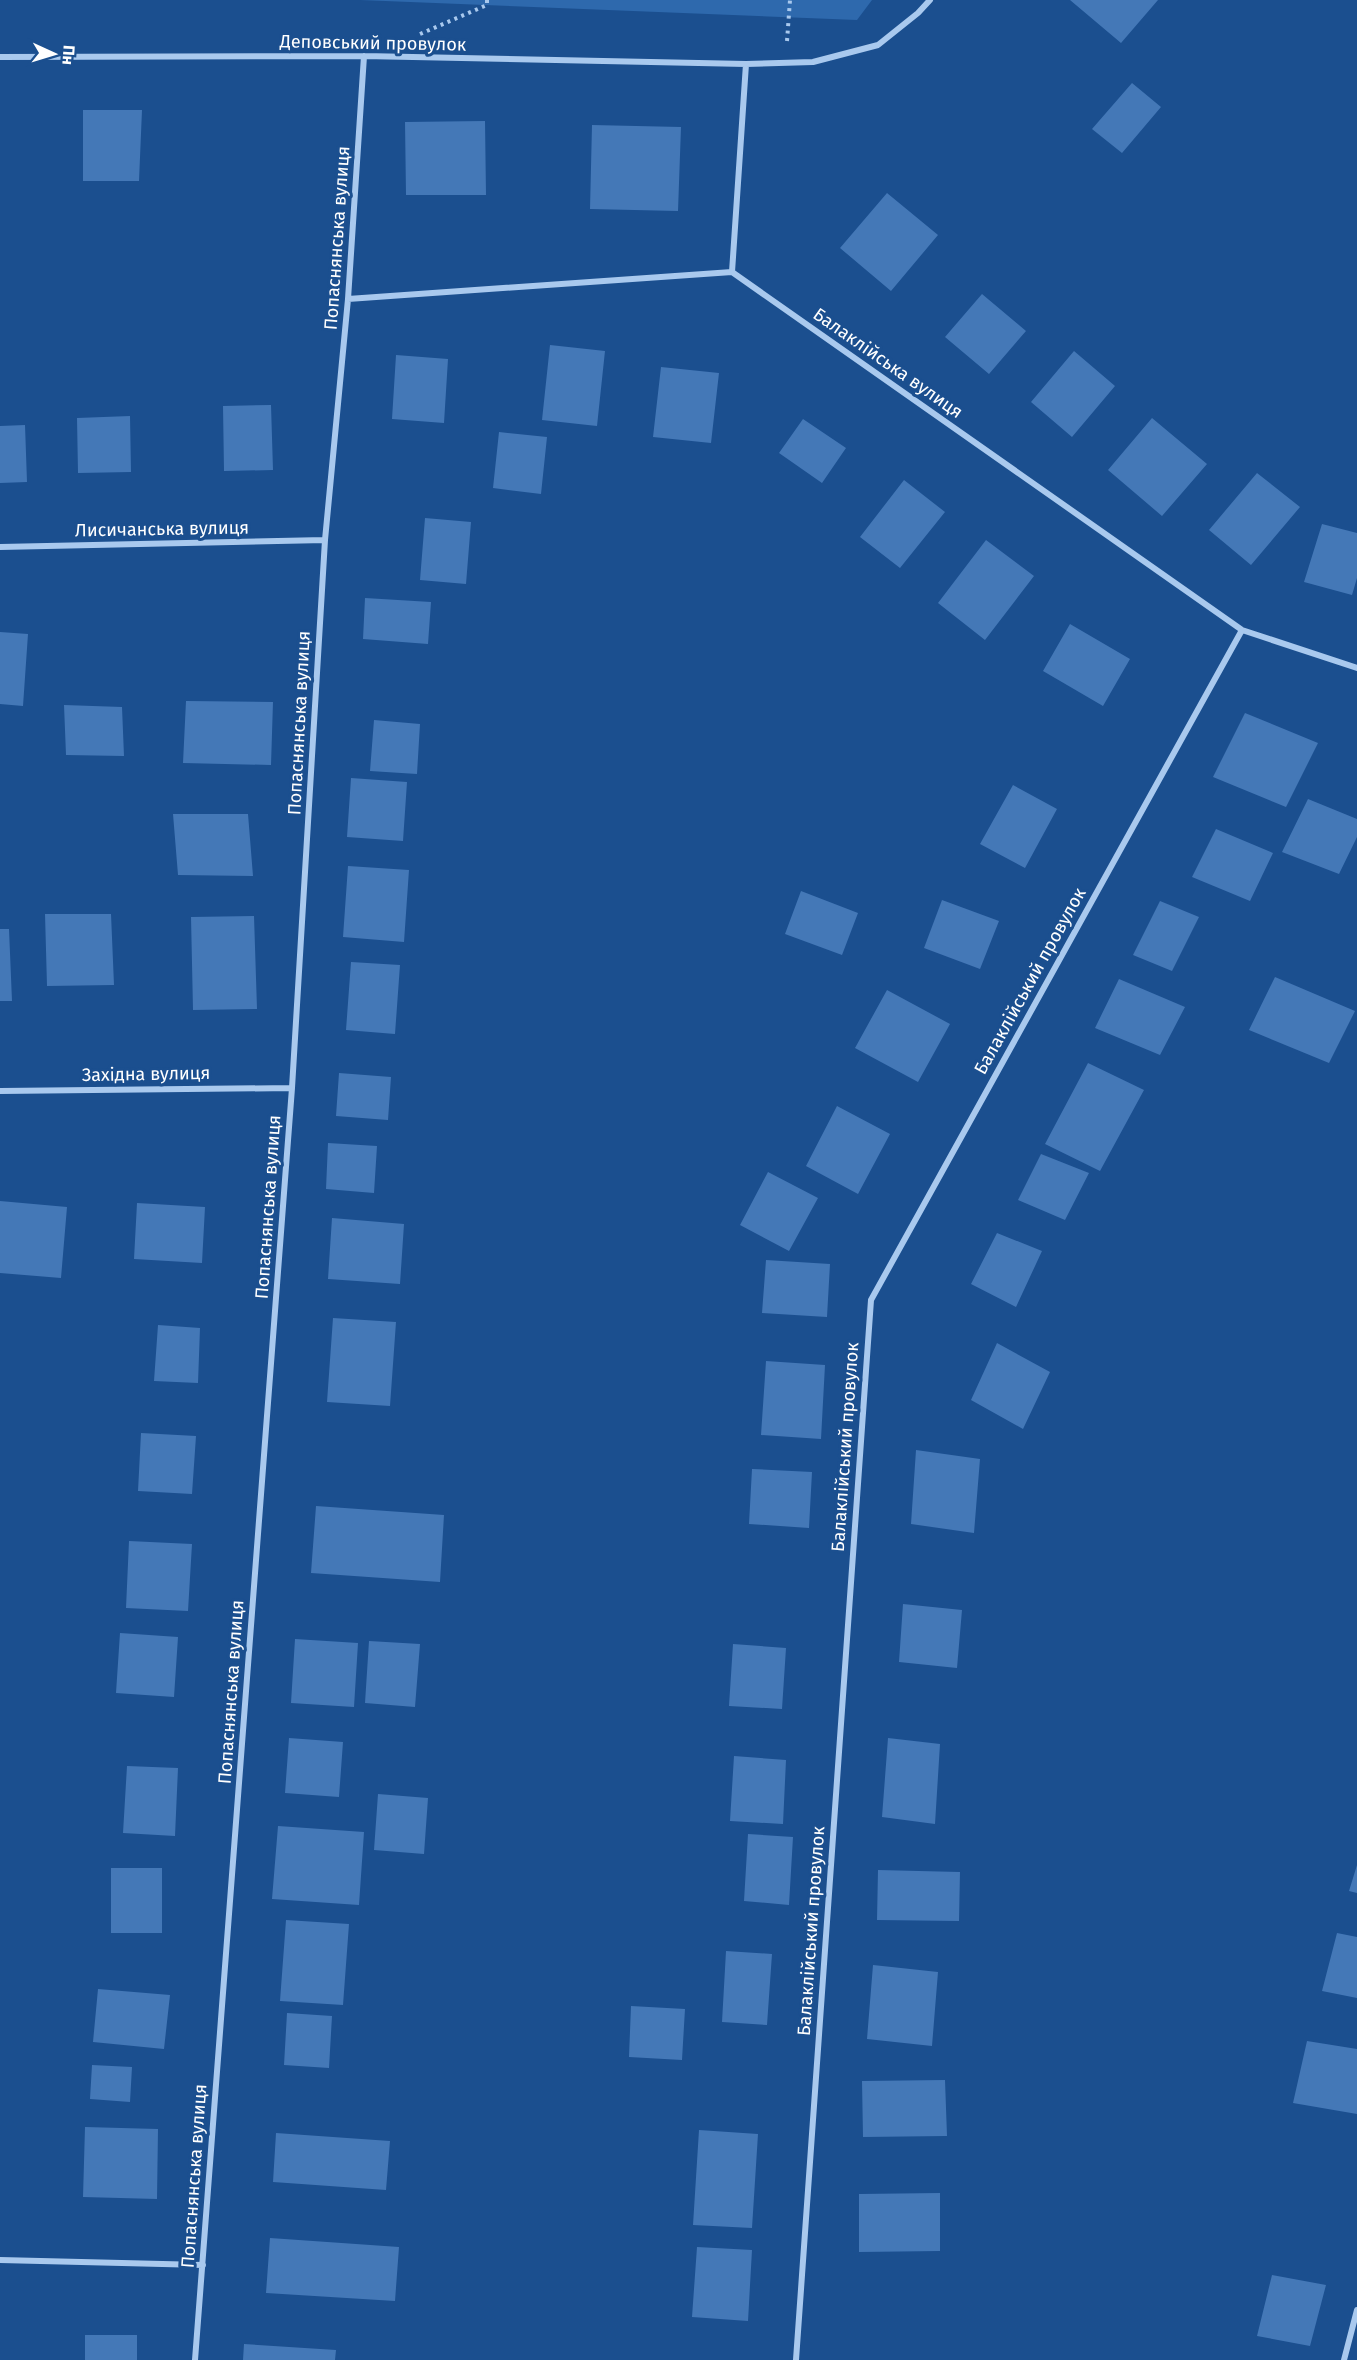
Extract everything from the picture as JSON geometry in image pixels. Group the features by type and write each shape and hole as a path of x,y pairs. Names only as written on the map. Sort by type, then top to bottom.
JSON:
{"street":[{"name":"Деповський провулок","path":"0,57 364,56 746,64 813,62 878,45 918,13 930,0"},
{"name":"Попаснянська вулиця","path":"195,2360 292,1088 325,540 348,299 364,56"},
{"path":"348,299 732,272 746,64"},
{"name":"Балаклійська вулиця","path":"732,272 1242,630 1357,668"},
{"name":"Лисичанська вулиця","path":"0,547 325,540"},
{"name":"Балаклійський провулок","path":"796,2360 871,1300 1242,630"},
{"name":"Західна вулиця","path":"0,1091 292,1088"},
{"path":"0,2260 203,2265"},
{"path":"1344,2360 1357,2310"}],"path":[{"path":"412,37 487,5 487,0"},
{"path":"785,63 790,0"}],"shaded area":[{"path":"360,0 872,0 857,20"}],"building":[{"path":"1070,0 1158,0 1121,43"},
{"path":"1132,83 1161,107 1122,153 1092,129"},
{"path":"83,110 142,110 139,181 83,181"},
{"path":"485,121 486,195 406,195 405,122"},
{"path":"592,125 681,127 678,211 590,209"},
{"path":"887,193 938,235 891,291 840,248"},
{"path":"982,294 1026,331 989,374 945,337"},
{"path":"550,345 605,351 597,426 542,420"},
{"path":"1074,351 1115,386 1072,437 1031,402"},
{"path":"396,355 448,359 444,423 392,419"},
{"path":"661,367 719,373 711,443 653,437"},
{"path":"271,405 273,470 224,471 223,406"},
{"path":"130,416 131,472 78,473 77,418"},
{"path":"1152,418 1207,464 1162,516 1108,470"},
{"path":"803,419 846,448 822,483 779,453"},
{"path":"25,425 27,482 0,483 0,426"},
{"path":"499,432 547,437 541,494 493,488"},
{"path":"1257,473 1300,507 1251,565 1209,530"},
{"path":"904,480 945,512 900,568 860,537"},
{"path":"425,518 471,522 466,584 420,580"},
{"path":"1322,524 1357,533 1357,578 1352,595 1304,582"},
{"path":"986,540 1034,576 985,640 938,603"},
{"path":"365,598 431,602 428,644 363,639"},
{"path":"1070,624 1130,659 1103,706 1043,671"},
{"path":"0,632 28,634 23,706 0,704"},
{"path":"186,701 273,702 271,765 183,763"},
{"path":"64,705 122,707 124,756 66,755"},
{"path":"1245,713 1318,743 1286,807 1213,777"},
{"path":"374,720 420,724 417,774 370,771"},
{"path":"351,778 407,782 403,841 347,837"},
{"path":"1013,785 1057,809 1025,868 980,844"},
{"path":"1308,799 1357,819 1357,837 1339,874 1282,852"},
{"path":"173,814 248,814 253,876 178,875"},
{"path":"1216,829 1273,853 1250,901 1192,877"},
{"path":"348,866 409,870 404,942 343,937"},
{"path":"801,891 858,913 842,955 785,934"},
{"path":"942,900 999,921 980,969 924,948"},
{"path":"1160,901 1199,917 1172,971 1133,955"},
{"path":"45,914 111,914 114,985 47,986"},
{"path":"254,916 257,1009 193,1010 191,917"},
{"path":"0,929 9,929 12,1001 0,1001"},
{"path":"351,962 400,965 395,1034 346,1030"},
{"path":"1275,977 1355,1011 1329,1063 1249,1030"},
{"path":"1119,979 1185,1007 1160,1055 1095,1028"},
{"path":"887,990 950,1024 918,1082 855,1048"},
{"path":"1088,1063 1144,1090 1100,1171 1045,1144"},
{"path":"339,1073 391,1077 388,1120 336,1116"},
{"path":"837,1106 890,1134 858,1194 806,1166"},
{"path":"328,1143 377,1146 374,1193 326,1189"},
{"path":"1041,1154 1089,1173 1065,1220 1018,1200"},
{"path":"768,1172 818,1198 789,1251 740,1225"},
{"path":"0,1201 67,1207 61,1278 0,1273"},
{"path":"137,1203 205,1207 202,1263 134,1259"},
{"path":"332,1218 404,1224 400,1284 328,1279"},
{"path":"997,1233 1042,1251 1016,1307 971,1284"},
{"path":"766,1260 830,1264 827,1317 762,1313"},
{"path":"333,1318 396,1322 390,1406 327,1402"},
{"path":"158,1325 200,1328 198,1383 154,1381"},
{"path":"997,1343 1050,1372 1023,1429 971,1400"},
{"path":"766,1361 825,1365 821,1439 761,1435"},
{"path":"141,1433 196,1436 192,1494 138,1491"},
{"path":"916,1450 980,1459 974,1533 911,1524"},
{"path":"752,1469 812,1472 809,1528 749,1524"},
{"path":"316,1506 444,1515 440,1582 311,1573"},
{"path":"129,1541 192,1544 188,1611 126,1608"},
{"path":"903,1604 962,1610 957,1668 899,1662"},
{"path":"120,1633 178,1637 174,1697 116,1693"},
{"path":"295,1639 358,1643 354,1707 291,1703"},
{"path":"369,1641 420,1644 415,1707 365,1703"},
{"path":"733,1644 786,1648 782,1709 729,1706"},
{"path":"289,1738 343,1742 339,1797 285,1793"},
{"path":"888,1738 940,1744 935,1824 882,1817"},
{"path":"734,1756 786,1760 783,1824 730,1821"},
{"path":"127,1766 178,1768 175,1836 123,1833"},
{"path":"378,1794 428,1798 424,1854 374,1850"},
{"path":"278,1826 364,1832 359,1905 272,1899"},
{"path":"748,1834 793,1837 789,1905 744,1901"},
{"path":"1357,1865 1357,1893 1349,1891"},
{"path":"111,1868 162,1868 162,1933 111,1933"},
{"path":"878,1870 960,1872 959,1921 877,1920"},
{"path":"286,1920 349,1924 343,2005 280,2001"},
{"path":"1337,1933 1357,1937 1357,1998 1322,1991"},
{"path":"726,1951 772,1954 767,2025 722,2022"},
{"path":"873,1965 938,1972 932,2046 867,2039"},
{"path":"98,1989 170,1995 164,2049 93,2042"},
{"path":"631,2006 685,2009 682,2060 629,2057"},
{"path":"287,2013 332,2016 329,2068 284,2065"},
{"path":"1307,2041 1357,2049 1357,2114 1293,2103"},
{"path":"92,2065 132,2067 130,2102 90,2099"},
{"path":"945,2080 947,2136 863,2137 862,2081"},
{"path":"85,2127 158,2129 157,2199 83,2197"},
{"path":"699,2130 758,2134 752,2228 693,2225"},
{"path":"276,2133 390,2141 386,2190 273,2182"},
{"path":"940,2193 940,2251 859,2252 859,2194"},
{"path":"270,2238 399,2247 395,2301 266,2293"},
{"path":"697,2247 752,2250 748,2321 692,2317"},
{"path":"1272,2275 1326,2285 1310,2346 1257,2336"},
{"path":"85,2335 137,2335 137,2360 85,2360"},
{"path":"244,2344 336,2350 335,2360 243,2360"}]}
